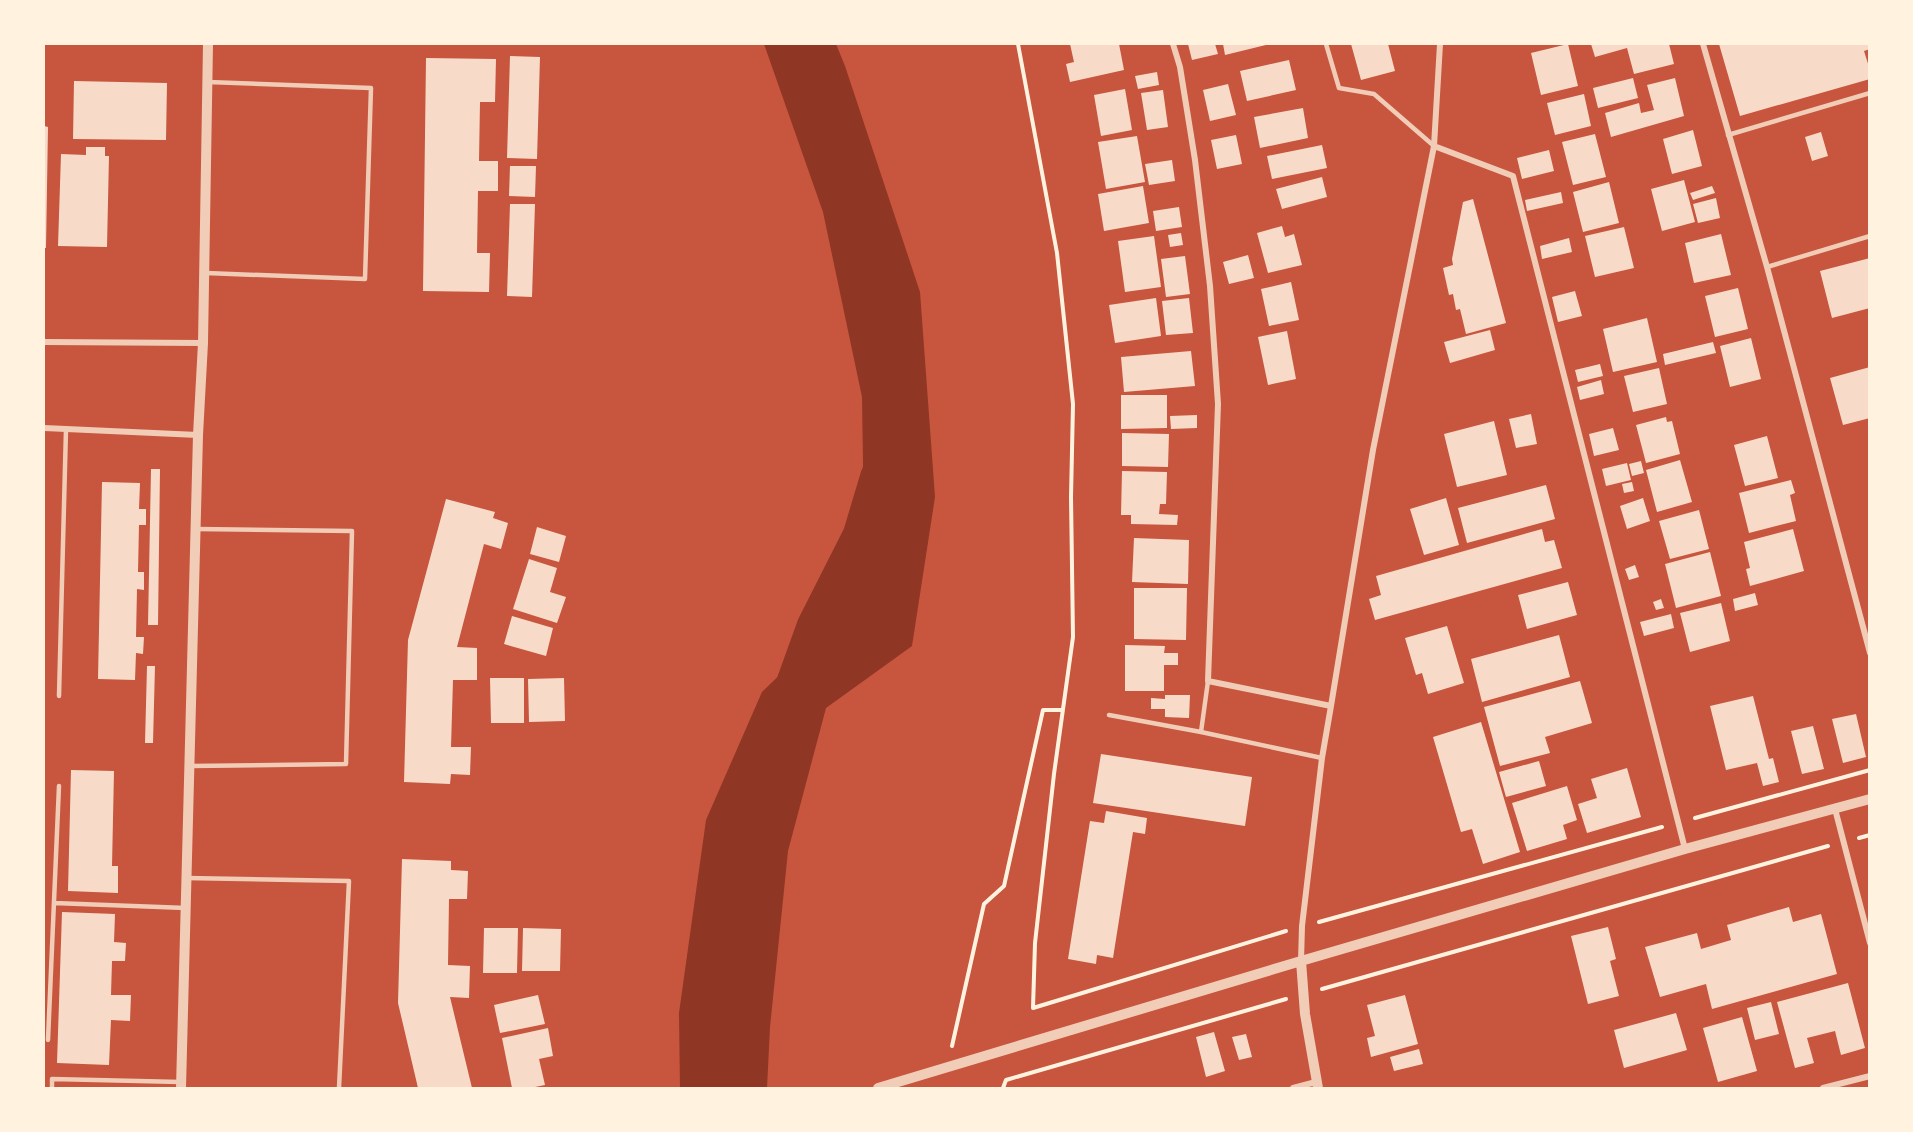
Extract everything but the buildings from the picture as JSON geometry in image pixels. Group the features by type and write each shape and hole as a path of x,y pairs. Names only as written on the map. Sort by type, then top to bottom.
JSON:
{"street":[{"path":"181,1085 198,435 203,343 208,44"},
{"path":"1173,44 1180,67 1195,160 1210,286 1218,404 1208,681 1331,706"},
{"path":"1293,1089 1317,1085 1305,1014 1301,961 1302,926 1322,758 1373,450 1434,146 1440,44"},
{"path":"1703,44 1767,267 1869,653"},
{"path":"1434,146 1513,176 1685,849"},
{"path":"44,342 203,343"},
{"path":"44,428 198,435"},
{"path":"878,1089 1301,961 1685,849 1869,799"},
{"path":"1835,809 1869,944"},
{"path":"1823,1089 1869,1076"}],"lane":[{"path":"1326,44 1339,88 1374,94 1434,146"},
{"path":"204,273 365,279 371,88 208,82"},
{"path":"1728,135 1869,93"},
{"path":"1767,267 1869,236"},
{"path":"59,696 66,429"},
{"path":"190,766 346,764 352,531 196,529"},
{"path":"1201,732 1208,681"},
{"path":"1109,715 1322,758"},
{"path":"48,1040 59,786"},
{"path":"186,878 348,881 339,1089"},
{"path":"54,903 186,908"},
{"path":"52,1089 52,1079 181,1085"}],"path":[{"path":"951,1054 984,904 1004,886 1043,710 1062,710"},
{"path":"1003,1089 1006,1080 1869,835"}],"shaded area":[{"path":"764,44 836,44 845,66 920,292 935,497 912,646 826,708 788,851 770,1027 767,1088 680,1088 679,1013 706,820 762,692 865,592 862,397 823,212"}],"waterway":[{"path":"796,705 823,630 869,539 887,479"}]}
